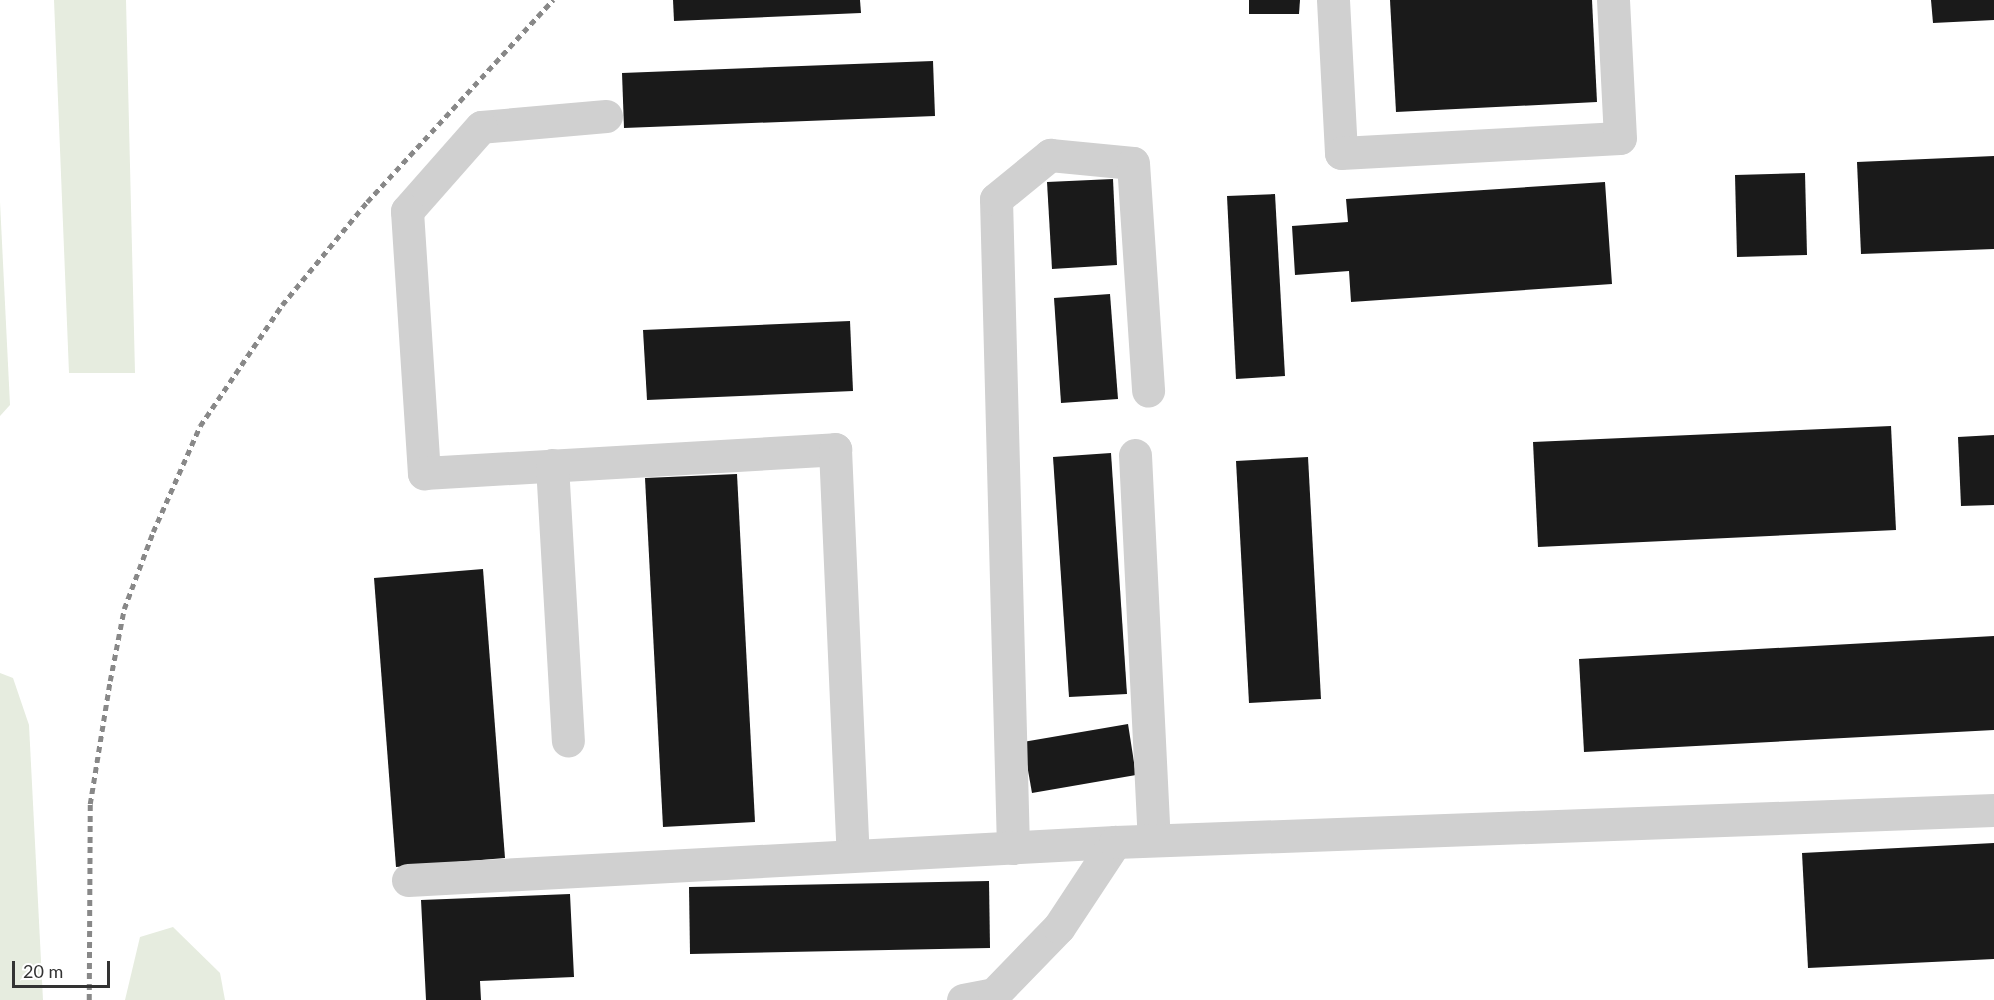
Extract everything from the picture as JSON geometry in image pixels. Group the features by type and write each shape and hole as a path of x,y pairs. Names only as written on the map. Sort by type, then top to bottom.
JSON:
{"lane":[{"path":"1333,0 1341,153 1620,138 1613,0"},
{"path":"606,116 481,127 407,211 424,473 835,449 854,856"},
{"path":"1013,848 996,199 1050,155 1133,163 1148,391"},
{"path":"1135,454 1154,840"},
{"path":"552,465 568,741"},
{"path":"408,880 1154,840 1994,810"},
{"path":"963,1000 994,994 1059,927 1115,842"}],"shaded area":[{"path":"54,0 126,0 135,373 69,373"},
{"path":"0,202 10,405 0,416"},
{"path":"0,673 13,678 29,725 43,1000 0,1000"},
{"path":"173,927 220,973 225,1000 125,1000 140,937"}],"building":[{"path":"673,0 860,0 861,13 674,21"},
{"path":"1249,0 1300,0 1299,14 1249,14"},
{"path":"1390,0 1592,0 1597,102 1396,112"},
{"path":"1931,0 1994,0 1994,20 1933,23"},
{"path":"933,61 935,116 624,128 622,73"},
{"path":"1994,156 1994,249 1861,254 1857,162"},
{"path":"1805,173 1807,255 1737,257 1735,175"},
{"path":"1113,179 1117,265 1052,269 1047,182"},
{"path":"1605,182 1612,284 1351,302 1349,271 1295,275 1292,226 1348,222 1346,199"},
{"path":"1275,194 1285,376 1236,379 1227,196"},
{"path":"1110,294 1118,399 1061,403 1054,298"},
{"path":"850,321 853,391 647,400 643,330"},
{"path":"1891,426 1896,530 1538,547 1533,442"},
{"path":"1994,435 1994,505 1961,506 1958,437"},
{"path":"1111,453 1127,694 1069,697 1053,457"},
{"path":"1308,457 1321,699 1249,703 1236,461"},
{"path":"737,474 755,822 663,827 645,478"},
{"path":"483,569 505,858 396,867 374,578"},
{"path":"1994,636 1994,730 1584,752 1579,659"},
{"path":"1128,724 1136,775 1032,793 1023,742"},
{"path":"1994,843 1994,959 1808,968 1802,853"},
{"path":"989,881 990,948 690,954 689,887"},
{"path":"570,894 574,977 480,981 481,1000 426,1000 421,900"}],"railway":[{"path":"89,1000 90,804 110,681 124,609 153,532 200,426 282,305 367,202 553,0"}]}
